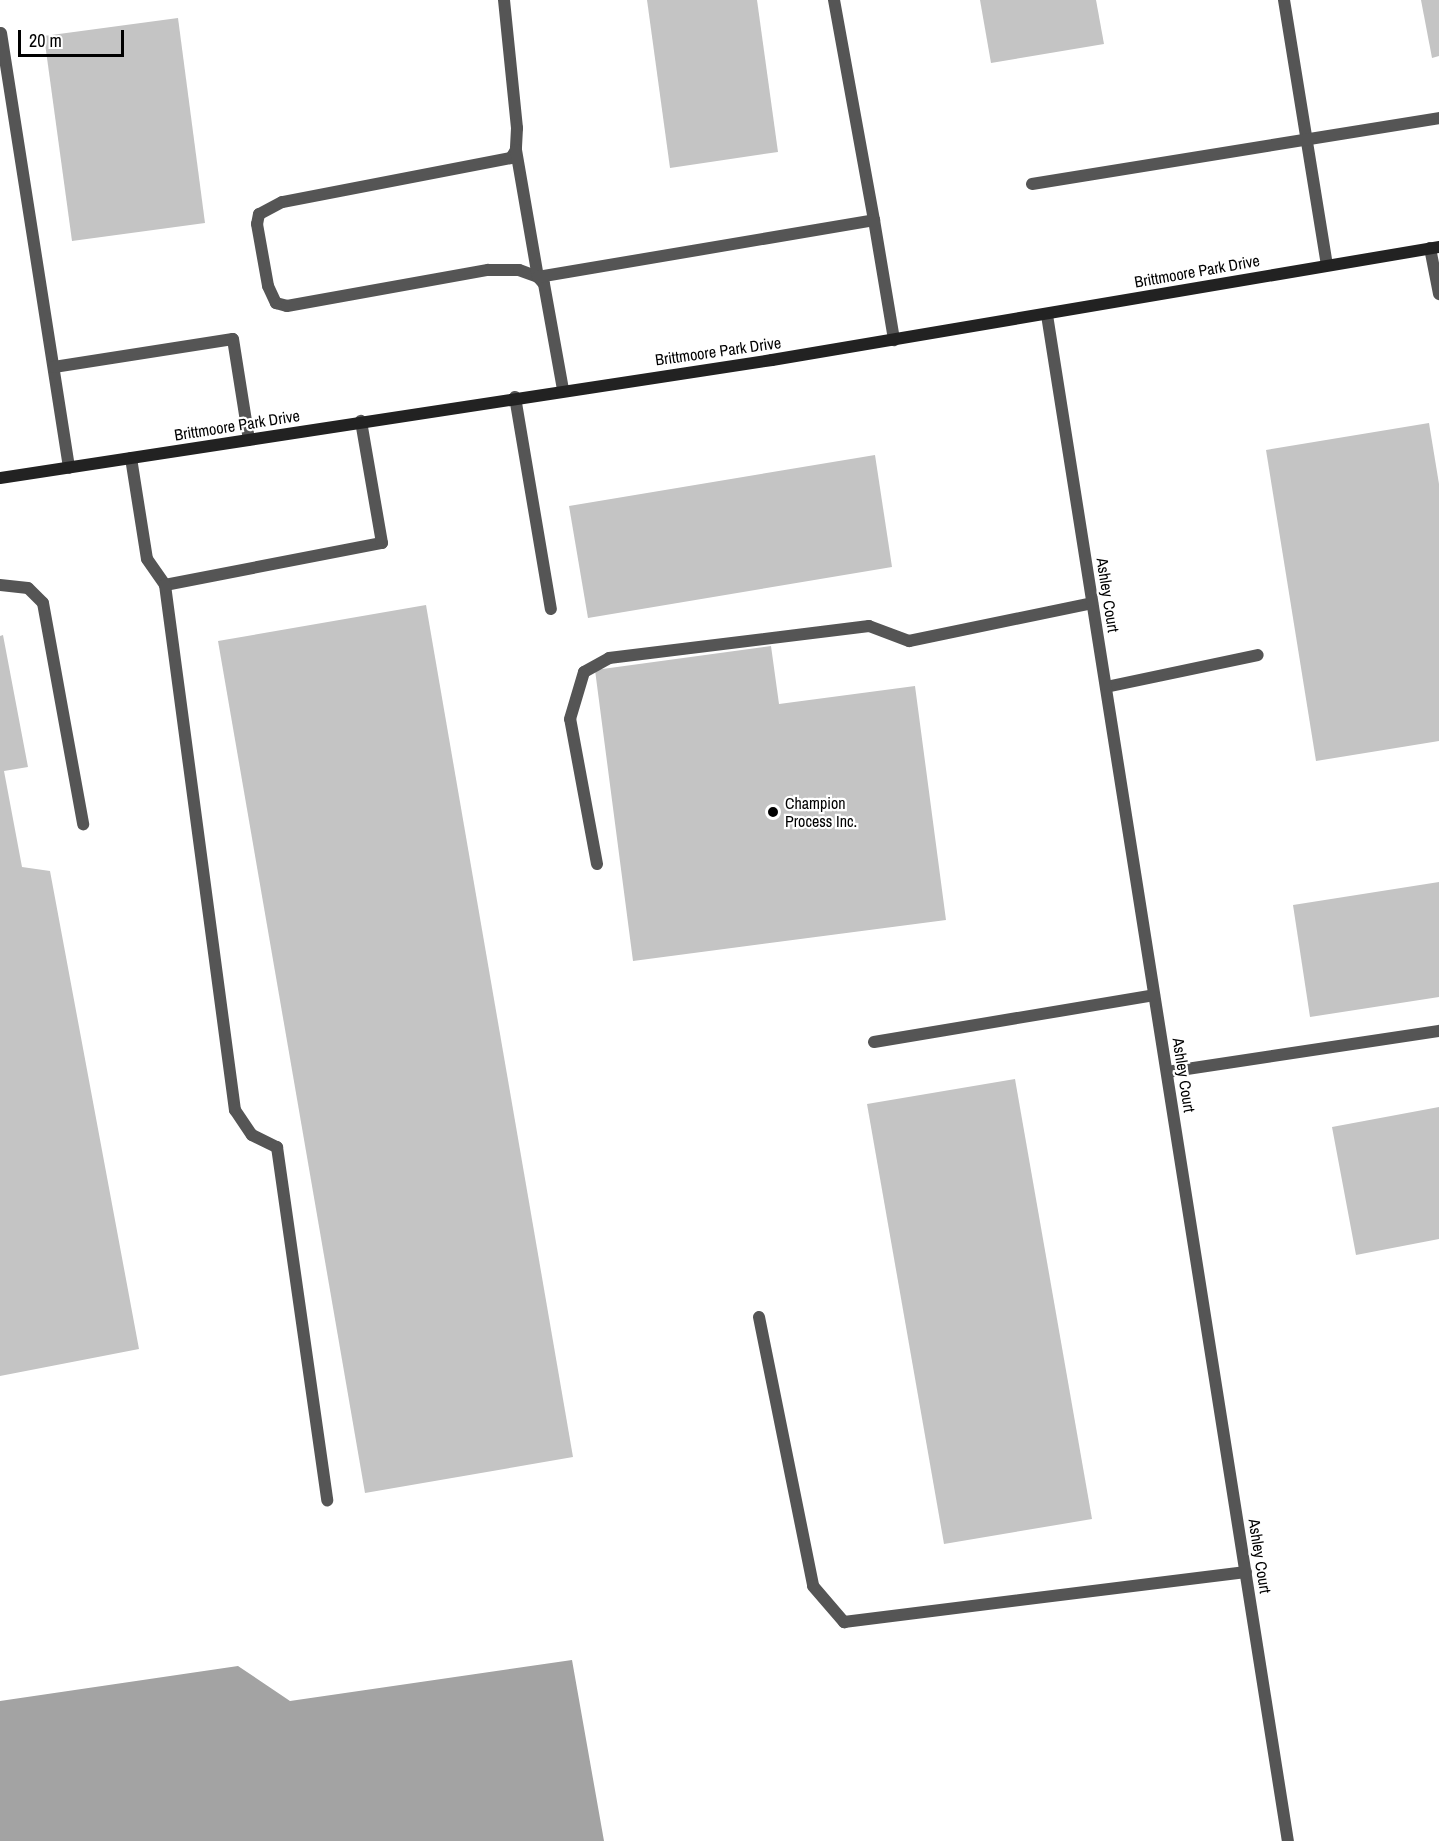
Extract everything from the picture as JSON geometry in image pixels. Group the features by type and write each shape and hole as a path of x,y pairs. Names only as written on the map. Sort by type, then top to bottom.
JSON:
{"street":[{"path":"504,0 516,150 538,277"},
{"path":"834,0 894,340"},
{"path":"1284,0 1327,265"},
{"path":"1,33 69,468"},
{"path":"1032,184 1439,118"},
{"path":"516,150 501,163 270,206 260,214 257,224 263,255 276,303 287,306 488,270 519,270 538,277 544,284 563,390"},
{"path":"538,277 874,220"},
{"path":"1435,248 1439,294"},
{"name":"Brittmoore Park Drive","path":"0,478 894,340 1435,248"},
{"name":"Ashley Court","path":"1047,315 1288,1841"},
{"path":"54,367 233,339 249,440"},
{"path":"515,397 551,609"},
{"path":"165,585 382,543 361,421"},
{"path":"131,458 147,559 165,585 235,1110 252,1135 277,1147 327,1500"},
{"path":"0,585 28,588 43,603 83,824"},
{"path":"597,864 570,719 584,672 609,658 869,626 909,641 1092,603"},
{"path":"1106,687 1258,655"},
{"path":"874,1042 1154,995"},
{"path":"1167,1072 1439,1030"},
{"path":"759,1317 813,1586 844,1622 1246,1572"}],"shaded area":[{"path":"572,1660 604,1841 0,1841 0,1701 238,1666 290,1701"}],"building":[{"path":"647,0 757,0 778,152 670,168"},
{"path":"980,0 1096,0 1104,44 991,63"},
{"path":"1421,0 1439,0 1439,56 1432,58"},
{"path":"178,18 205,223 72,241 44,36"},
{"path":"1429,423 1439,484 1439,741 1316,761 1266,450"},
{"path":"875,455 892,567 588,618 569,506"},
{"path":"426,605 573,1457 365,1493 218,641"},
{"path":"3,635 28,767 4,771 22,867 50,871 139,1349 0,1376 0,636"},
{"name":"Champion Process Inc.","path":"771,646 779,704 915,686 946,920 633,961 595,670"},
{"path":"1439,882 1439,997 1310,1017 1293,905"},
{"path":"1015,1079 1092,1519 944,1544 867,1104"},
{"path":"1439,1107 1439,1239 1356,1255 1332,1127"}],"place":[{"name":"Champion Process Inc.","path":"773,812"}]}
